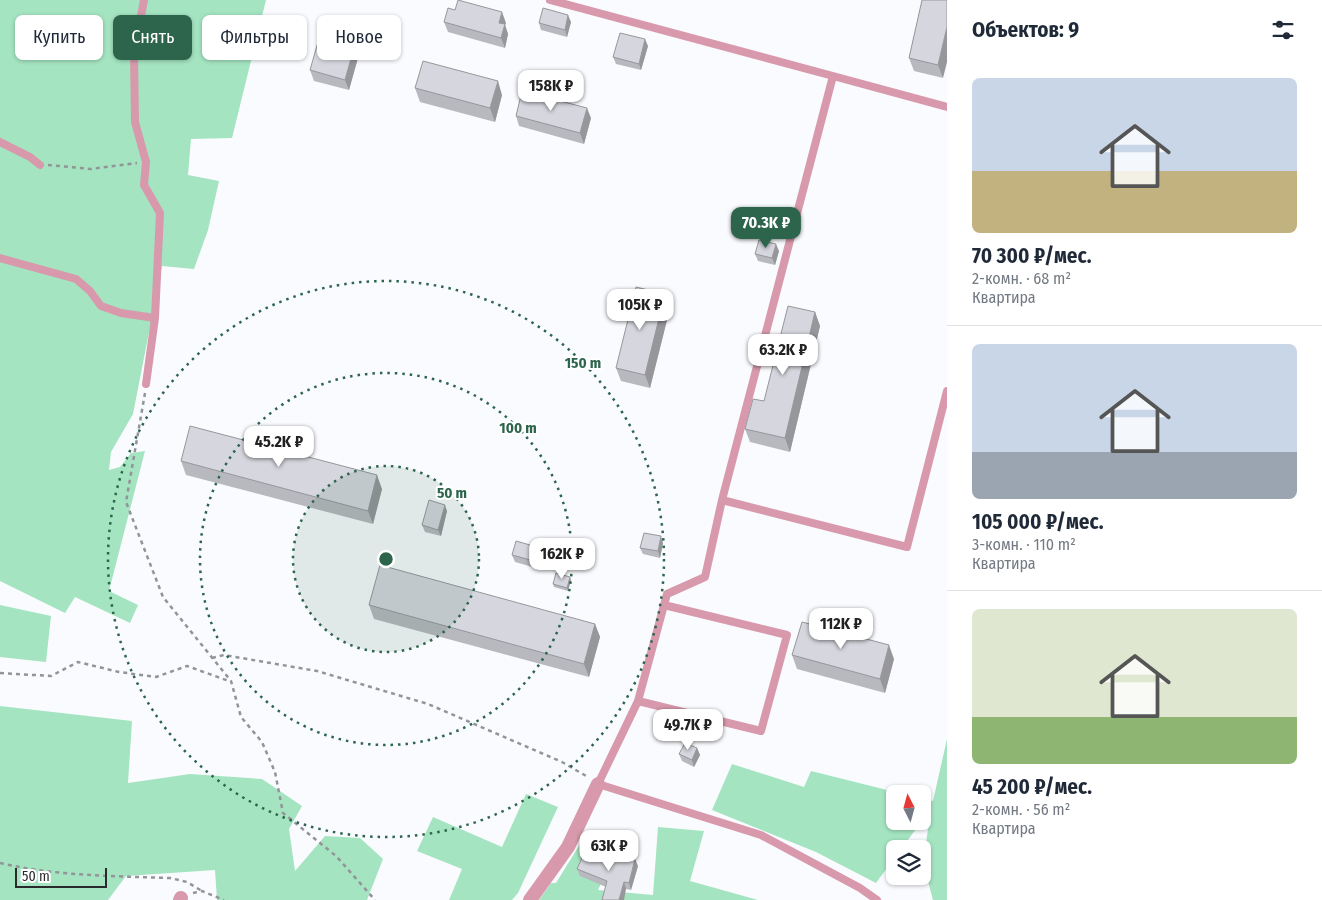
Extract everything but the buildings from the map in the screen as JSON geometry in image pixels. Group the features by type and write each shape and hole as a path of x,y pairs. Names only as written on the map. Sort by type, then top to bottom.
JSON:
{"street":[{"path":"530,900 568,847 598,784"}],"lane":[{"path":"144,0 134,54 135,122 146,162 144,185 160,213 155,318 146,384"},
{"path":"550,0 947,107"},
{"path":"833,76 722,500 705,577 667,594 638,701 598,784 761,835 860,888 877,900"},
{"path":"0,142 30,156 40,165"},
{"path":"0,258 76,279 90,291 101,306 121,313 155,318"},
{"path":"722,500 907,548 947,391"},
{"path":"638,701 761,731 787,635 664,605"}],"path":[{"path":"40,165 92,168 146,162"},
{"path":"146,384 126,502 162,597 231,682 241,717 262,742 275,772 283,813 336,856 376,900"},
{"path":"212,658 224,655 317,671 428,704 562,762 598,784"},
{"path":"0,672 51,676 78,662 119,672 156,677 187,666 231,682"},
{"path":"0,863 38,872 170,878 186,882 224,900"},
{"path":"180,899 202,891"}],"green space":[{"path":"0,0 266,0 262,15 202,15 202,60 251,60 232,138 191,139 188,175 219,181 208,230 194,269 162,266 133,414 111,452 109,470 120,467 131,453 145,451 109,591 138,605 130,623 75,597 65,613 0,581"},
{"path":"0,605 51,616 46,662 0,657"},
{"path":"0,706 132,721 128,783 190,774 262,779 302,806 289,829 295,871 325,836 360,838 383,859 367,900 217,900 215,870 126,876 108,900 0,900"},
{"path":"947,739 947,900 933,900 929,885 931,885 931,840 926,840 928,830 931,830 931,801 933,801"},
{"path":"732,764 804,787 811,771 886,790 886,830 915,830 908,840 886,840 886,869 876,883 816,852 712,810"},
{"path":"526,794 558,807 518,893 512,900 449,900 462,869 417,851 433,817 502,847"},
{"path":"658,827 704,831 690,881 758,900 539,900 551,883 556,883 585,836 619,841 620,844 598,890 653,895"}]}
